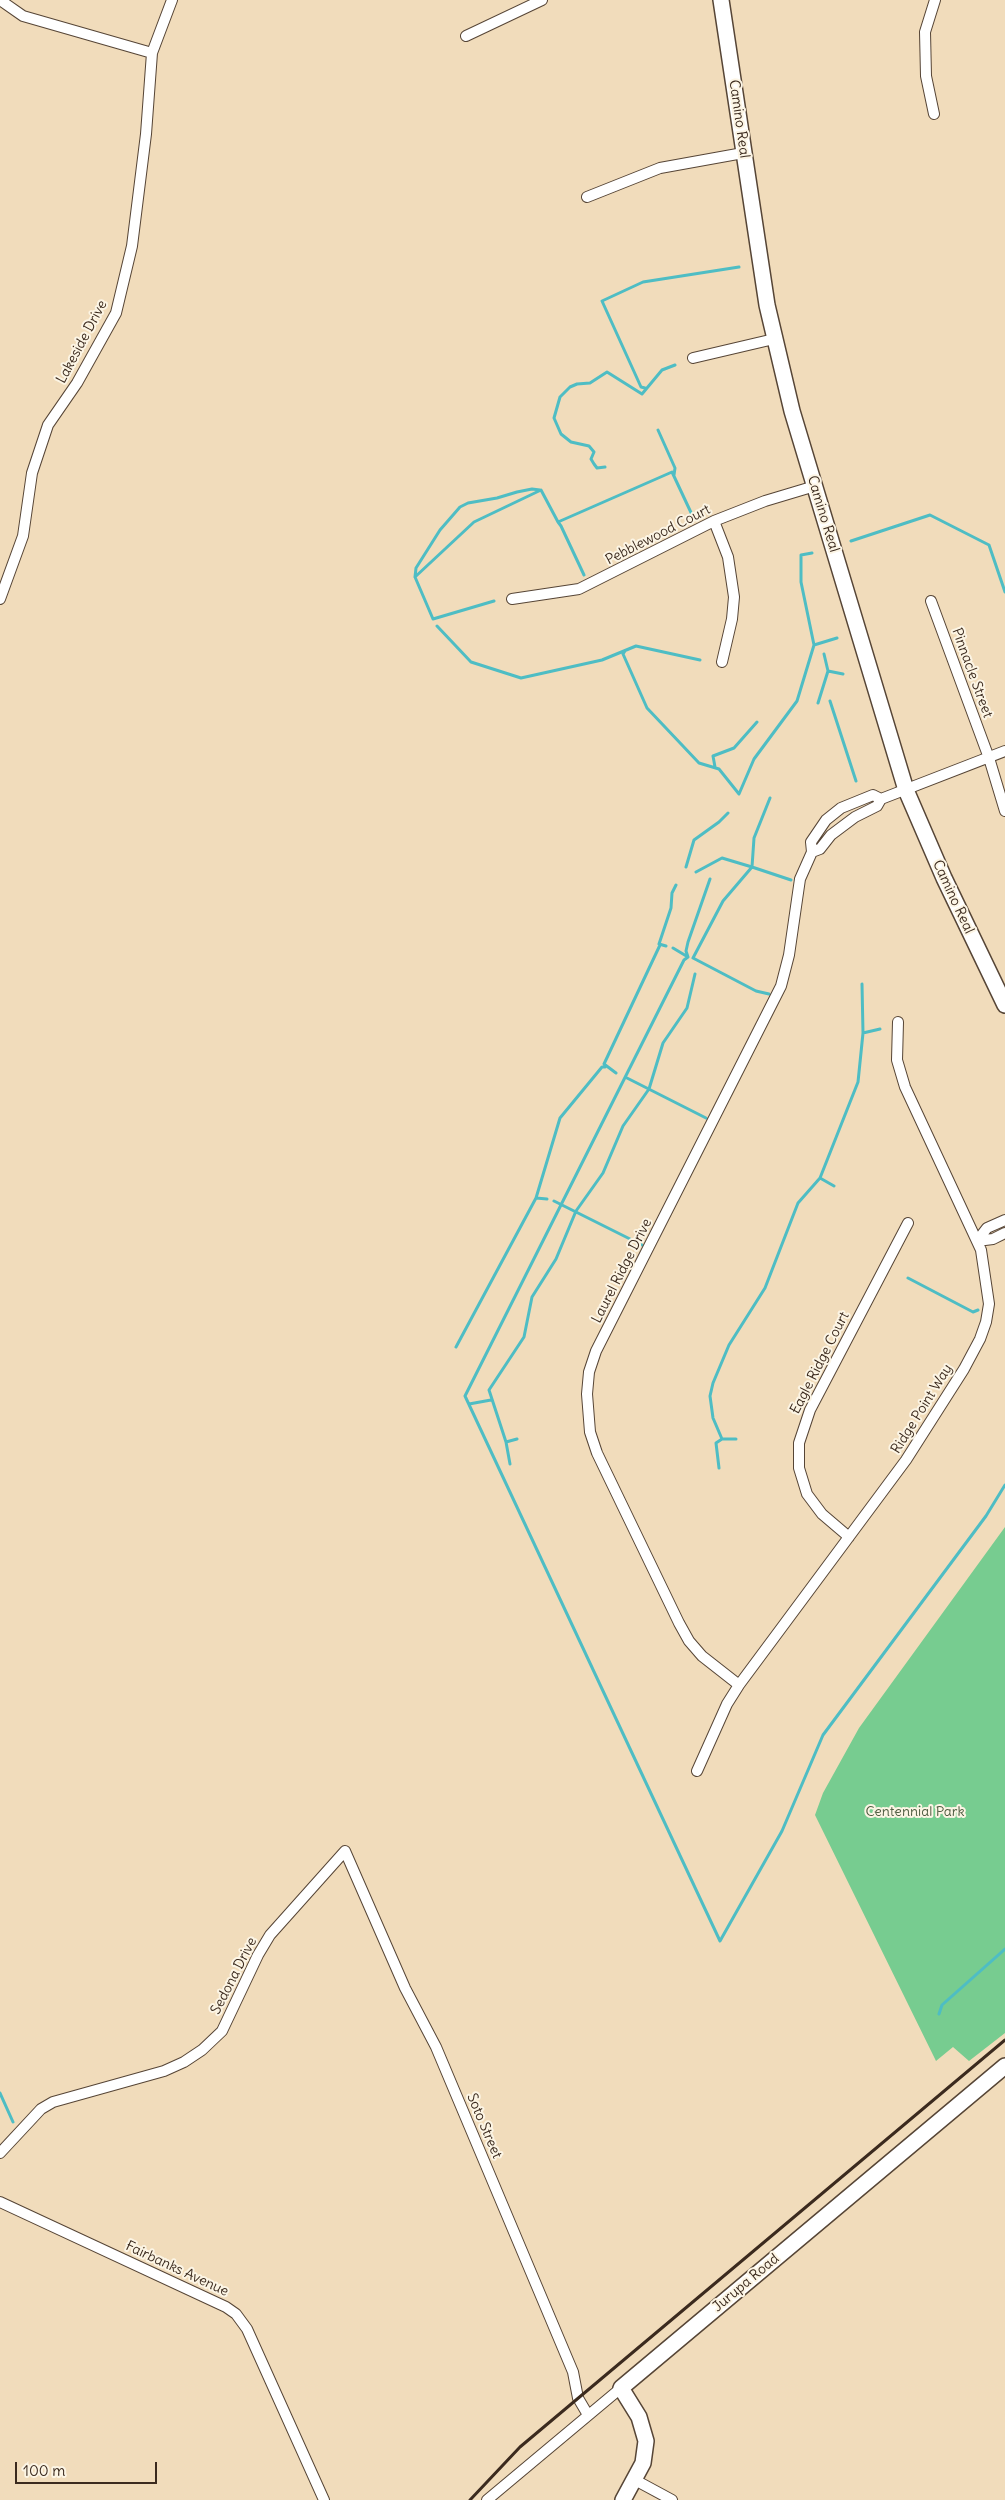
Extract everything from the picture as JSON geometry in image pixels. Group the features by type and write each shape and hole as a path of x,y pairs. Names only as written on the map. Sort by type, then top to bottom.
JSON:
{"main road":[{"name":"Camino Real","path":"721,0 743,153 774,339 792,411 906,790 944,878 1005,1006"},
{"name":"Jurupa Road","path":"621,2388 1005,2066"},
{"path":"621,2388 639,2417 646,2442 645,2457 635,2480 623,2500"}],"street":[{"path":"0,0 23,16 152,53"},
{"name":"Lakeside Drive","path":"0,599 23,536 32,473 48,425 78,384 116,313 132,246 146,134 152,53 172,0"},
{"path":"466,36 542,0"},
{"path":"934,114 926,76 925,32 936,0"},
{"path":"587,197 660,168 743,153"},
{"path":"693,358 774,339"},
{"name":"Pebblewood Court","path":"512,599 579,589 714,521 765,501 814,486"},
{"path":"714,521 728,557 734,597 732,619 722,662"},
{"name":"Pinnacle Street","path":"931,601 989,758 1005,811"},
{"name":"Laurel Ridge Drive","path":"812,852 820,849 838,829 855,817 877,806 881,799 1005,751"},
{"name":"Laurel Ridge Drive","path":"739,1685 702,1656 689,1641 597,1453 590,1432 586,1394 589,1372 596,1351 781,986 789,955 800,879 812,852 811,842 826,820 841,808 873,794 881,799"},
{"path":"826,820 838,829"},
{"name":"Ridge Point Way","path":"697,1771 728,1704 739,1685 906,1460 980,1339 989,1304 984,1262 977,1241 904,1087 897,1060 898,1022"},
{"path":"977,1241 987,1228 1005,1220"},
{"name":"Eagle Ridge Court","path":"849,1537 822,1514 807,1494 799,1468 799,1443 810,1410 908,1223"},
{"path":"977,1241 993,1239 1005,1233"},
{"name":"Sedona Drive","path":"0,2153 41,2109 53,2102 164,2071 184,2062 202,2050 222,2031 258,1955 270,1935 345,1851"},
{"name":"Soto Street","path":"345,1851 404,1988 436,2047 573,2372 578,2398 588,2415"},
{"name":"Fairbanks Avenue","path":"0,2202 226,2307 236,2314 247,2329 324,2500"},
{"name":"Jurupa Road","path":"487,2500 621,2388"},
{"path":"635,2480 672,2500"}],"green space":[{"name":"Centennial Park","path":"1005,1527 1005,2033 969,2061 953,2047 936,2061 815,1815 823,1793 859,1728"}],"waterway":[{"path":"645,388 641,387 602,301 643,282 739,267"},
{"path":"605,467 597,468 591,459 594,452 589,446 571,442 561,434 554,418 560,397 570,387 577,384 590,383 607,372 642,394 662,370 675,365"},
{"path":"658,430 675,468 674,475"},
{"path":"415,577 474,522 541,490 558,522 672,472 694,519"},
{"path":"494,601 433,619 415,577 416,568 440,530 460,507 468,503 517,492 532,489 540,490"},
{"path":"851,541 930,515 989,545 1005,592"},
{"path":"558,522 584,575"},
{"path":"625,651 623,654 647,708 699,763 719,769 739,794 754,759 797,701 814,645 801,582 801,555 812,553"},
{"path":"437,626 471,662 521,678 602,660 636,646 700,660"},
{"path":"814,645 837,638"},
{"path":"824,654 828,671"},
{"path":"818,703 828,671 843,674"},
{"path":"830,701 856,781"},
{"path":"715,767 713,756 734,748 757,722"},
{"path":"770,798 754,838 752,867 791,880"},
{"path":"686,867 694,840 728,813"},
{"path":"696,872 722,858 752,867 723,901 693,958 756,991 769,994"},
{"path":"688,957 686,951 688,942 710,879"},
{"path":"666,946 659,944 671,908 672,893 676,885"},
{"path":"616,1073 604,1064 660,945"},
{"path":"673,948 688,957 684,960 465,1396 720,1941 782,1831 823,1735 986,1516 1005,1485"},
{"path":"510,1464 506,1442 489,1390 524,1337 532,1297 556,1259 576,1211 603,1173 623,1126 649,1089 663,1043 687,1008 695,974"},
{"path":"862,984 863,1033 880,1029"},
{"path":"719,1468 716,1443 722,1439 713,1418 710,1396 713,1383 729,1345 765,1288 798,1203 820,1178 858,1082 863,1033"},
{"path":"456,1347 536,1198 560,1118 602,1067 605,1067"},
{"path":"627,1078 706,1118"},
{"path":"820,1178 834,1186"},
{"path":"536,1198 547,1199"},
{"path":"554,1201 642,1245"},
{"path":"908,1278 973,1312 978,1310"},
{"path":"469,1404 491,1400"},
{"path":"506,1442 517,1439"},
{"path":"722,1439 736,1439"},
{"path":"939,2014 942,2005 1005,1949"},
{"path":"0,2093 13,2122"}],"railway":[{"path":"470,2500 520,2447 1005,2040"}]}
